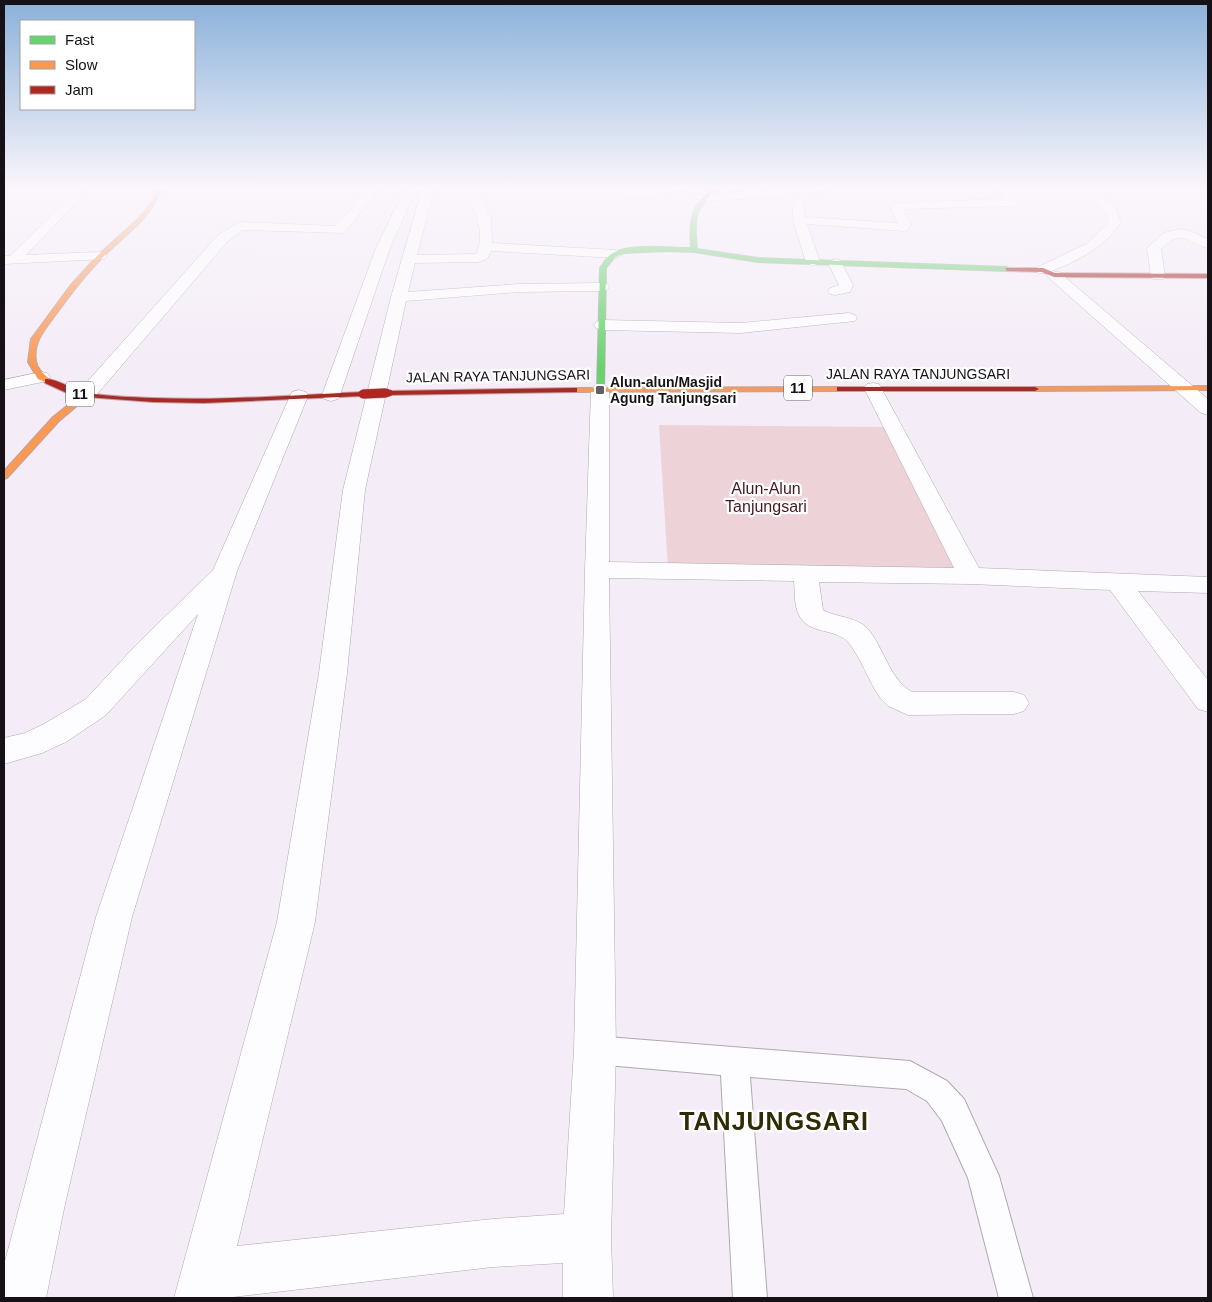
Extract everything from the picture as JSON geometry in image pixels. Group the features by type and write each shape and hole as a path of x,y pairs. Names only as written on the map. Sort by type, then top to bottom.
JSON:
{"main road":[{"path":"41,377 32,362 34,339 54,310 100,256 110,247"},
{"path":"600,390 603,268 616,254 659,249 694,250 758,260 1158,276 1208,276"},
{"name":"11","path":"41,377 70,391 86,395 204,401 315,395"},
{"name":"JALAN RAYA TANJUNGSARI","path":"315,395 600,390 1208,388"},
{"path":"4,476 56,419 86,395"}],"street":[{"path":"8,260 23,247"},
{"path":"86,395 214,247"},
{"path":"21,1298 42,1204 114,917 225,571 315,395 384,247"},
{"path":"413,247 399,296 354,490 333,673 296,922 203,1286 493,1244 587,1237"},
{"path":"410,259 471,259 482,256 486,247 616,254"},
{"path":"809,247 813,262"},
{"path":"1093,247 1049,272 1208,409"},
{"path":"1155,247 1154,248 1158,276"},
{"path":"8,260 100,256"},
{"path":"835,263 846,285 846,289 835,291"},
{"path":"399,296 519,288 602,287"},
{"path":"602,325 741,328 849,318"},
{"path":"4,385 41,377"},
{"path":"873,388 970,576"},
{"path":"588,1298 587,1237 595,1050 600,390"},
{"path":"598,570 970,576 1208,585"},
{"path":"4,750 31,744 55,733 96,707 146,652 225,571"},
{"path":"805,574 812,614 822,620 848,627 858,635 895,698 908,704 1014,703"},
{"path":"1118,583 1208,702"}],"lane":[{"path":"595,1050 910,1075 938,1091 953,1110 983,1176 1016,1298"},
{"path":"735,1062 750,1298"}],"green space":[{"name":"Alun-Alun Tanjungsari","path":"659,425 890,427 959,571 668,568"}],"traffic: fast":[{"path":"600,390 603,268 612,256 623,252 666,249 694,250 694,247"},
{"path":"694,250 758,260 1007,269"}],"traffic: slow":[{"path":"48,381 41,377 32,362 34,339 72,287 110,247"},
{"path":"1035,389 1208,388"},
{"path":"574,390 840,389"},
{"path":"4,476 56,419 86,395"}],"traffic: jam":[{"path":"1007,269 1043,270 1054,275 1208,276"},
{"path":"48,381 70,391 86,395 153,400 204,401 363,394"},
{"path":"840,389 1035,389"},
{"path":"389,393 574,390"},
{"path":"363,394 389,393"}],"place":[{"name":"Alun-alun/Masjid Agung Tanjungsari","path":"600,390"}],"district":[{"name":"TANJUNGSARI","path":"774,1121"}]}
